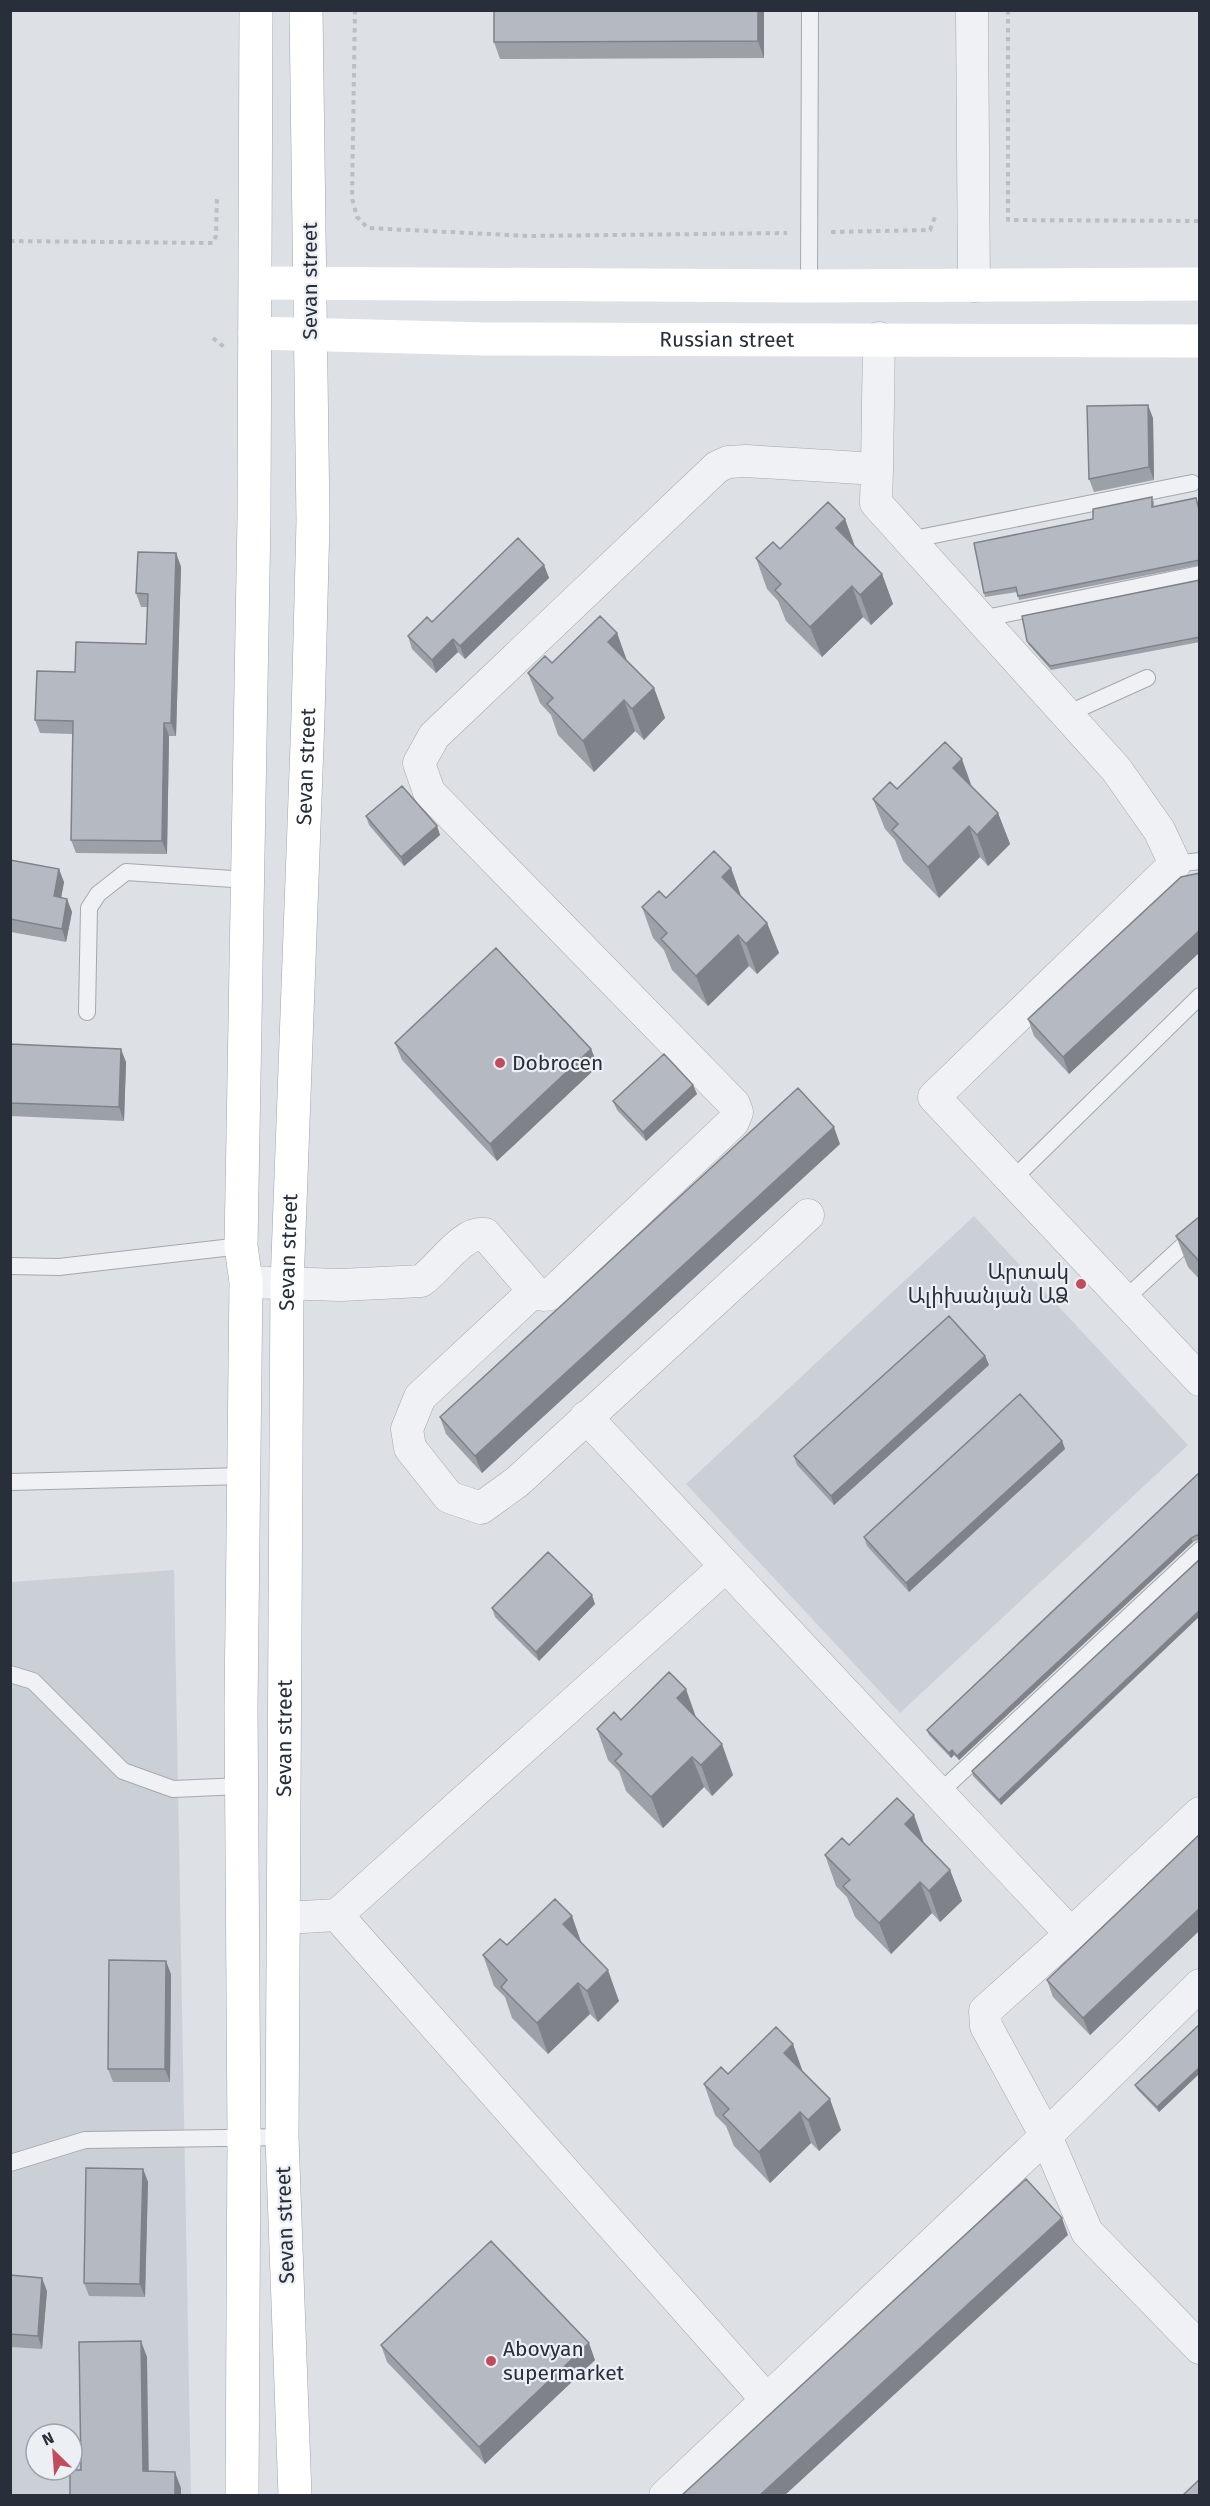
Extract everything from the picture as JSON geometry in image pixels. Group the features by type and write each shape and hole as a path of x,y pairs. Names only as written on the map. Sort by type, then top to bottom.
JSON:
{"main road":[{"name":"Sevan street","path":"242,2496 244,2136 242,1786 246,1282 241,1246 256,283 256,10"},
{"name":"Sevan street","path":"295,2496 282,2137 287,1285 313,521 306,10"},
{"path":"256,283 809,286 1200,284"},
{"name":"Russian street","path":"255,333 485,339 1200,340"}],"street":[{"path":"972,10 974,286"},
{"path":"879,338 876,503 1116,769 1159,830 1187,862 934,1097 1200,1380"},
{"path":"246,1282 287,1285 421,1281 467,1237 477,1233 485,1234 534,1291 543,1295 551,1294 732,1122 737,1112 734,1104 429,792 419,763 434,736 717,467 728,462 746,461 877,469"},
{"path":"534,1291 420,1397 407,1429 410,1448 449,1497 481,1508 517,1482 808,1215"},
{"path":"586,1417 1071,1934"},
{"path":"285,1918 337,1915 726,1566"},
{"path":"1200,1813 985,2011 986,2026 1046,2136 1087,2232 1200,2348"},
{"path":"337,1915 767,2400"},
{"path":"665,2496 1046,2136 1200,1985"}],"lane":[{"path":"809,286 810,10"},
{"path":"909,540 1192,483"},
{"path":"981,620 1200,574"},
{"path":"1066,714 1147,678"},
{"path":"87,1012 89,908 98,894 126,872 248,880"},
{"path":"1012,1180 1200,996"},
{"path":"1124,1300 1200,1230"},
{"path":"10,1266 59,1267 241,1246"},
{"path":"10,1482 244,1476"},
{"path":"938,1794 1200,1550"},
{"path":"10,1674 33,1681 123,1771 173,1790 242,1786"},
{"path":"10,2163 85,2140 282,2137"}],"path":[{"path":"355,10 352,198 357,216 368,228 528,236 810,233 930,230 935,217"},
{"path":"1008,10 1008,220 1200,221"},
{"path":"10,241 213,243 216,236 217,196"}],"shaded area":[{"path":"974,1216 1188,1445 900,1713 686,1484"},
{"path":"174,1570 191,2495 11,2496 11,1582"}],"building":[{"path":"494,10 758,10 758,41 494,42"},
{"path":"1148,405 1149,467 1089,479 1087,406"},
{"path":"1152,497 1152,507 1196,498 1200,514 1200,560 1018,596 1016,587 984,593 974,543 1093,519 1093,509"},
{"path":"828,502 845,519 836,528 882,574 860,595 852,586 810,627 775,590 781,584 756,558 773,542 780,549"},
{"path":"518,538 544,565 460,646 453,639 432,660 408,636 427,617 432,622"},
{"path":"138,552 176,553 171,723 164,723 162,841 71,840 73,721 35,720 37,671 75,672 76,642 146,644 148,594 136,593"},
{"path":"1200,580 1200,637 1050,666 1027,641 1022,616"},
{"path":"600,616 617,633 608,642 654,688 632,709 624,700 583,741 547,704 553,698 528,673 545,656 552,663"},
{"path":"945,742 962,759 953,768 998,813 977,835 969,826 928,867 892,830 898,824 873,799 890,782 897,789"},
{"path":"402,786 437,826 401,857 366,816"},
{"path":"714,851 731,868 722,877 767,923 746,944 738,935 696,976 661,939 667,933 642,907 659,891 666,898"},
{"path":"10,860 59,869 54,896 67,899 62,929 10,919"},
{"path":"1200,873 1200,930 1063,1057 1028,1019 1181,877"},
{"name":"Dobrocen","path":"496,948 591,1049 490,1144 395,1043"},
{"path":"10,1044 121,1049 119,1107 10,1103"},
{"path":"664,1054 693,1085 643,1132 613,1101"},
{"path":"798,1088 834,1127 475,1456 440,1417"},
{"path":"1200,1216 1200,1262 1176,1236"},
{"path":"949,1316 985,1356 831,1496 794,1456"},
{"path":"1020,1394 1062,1441 906,1583 864,1537"},
{"path":"1200,1472 1200,1536 1191,1538 957,1756 952,1750 949,1753 927,1730"},
{"path":"548,1552 592,1595 536,1652 492,1608"},
{"path":"1200,1559 1200,1610 999,1800 972,1771"},
{"path":"669,1672 686,1689 677,1698 722,1744 701,1765 692,1757 651,1797 615,1761 622,1754 597,1729 614,1712 621,1720"},
{"path":"897,1798 914,1815 905,1824 950,1870 929,1891 920,1882 879,1923 843,1886 850,1880 825,1855 842,1838 849,1845"},
{"path":"1200,1834 1200,1908 1083,2018 1047,1980"},
{"path":"555,1899 572,1916 563,1924 608,1970 587,1991 578,1983 537,2023 501,1987 507,1980 483,1955 500,1939 507,1945"},
{"path":"109,1960 166,1961 165,2069 108,2069"},
{"path":"1200,2024 1200,2067 1157,2107 1135,2085"},
{"path":"776,2027 793,2044 784,2053 830,2099 808,2120 800,2112 759,2152 723,2115 729,2109 704,2084 721,2067 728,2074"},
{"path":"86,2168 143,2169 140,2284 84,2283"},
{"path":"1026,2179 1062,2218 759,2496 681,2496"},
{"name":"Abovyan supermarket","path":"491,2241 589,2343 479,2447 381,2345"},
{"path":"10,2275 42,2278 38,2336 10,2334"},
{"path":"141,2341 143,2471 175,2472 175,2496 70,2496 70,2482 84,2482 84,2422 80,2422 79,2342"},
{"path":"1200,2479 1200,2496 1182,2496"}],"place":[{"name":"Dobrocen","path":"500,1063"},
{"name":"Արտակ Ալիխանյան ԱՁ","path":"1081,1284"},
{"name":"Abovyan supermarket","path":"491,2361"}]}
